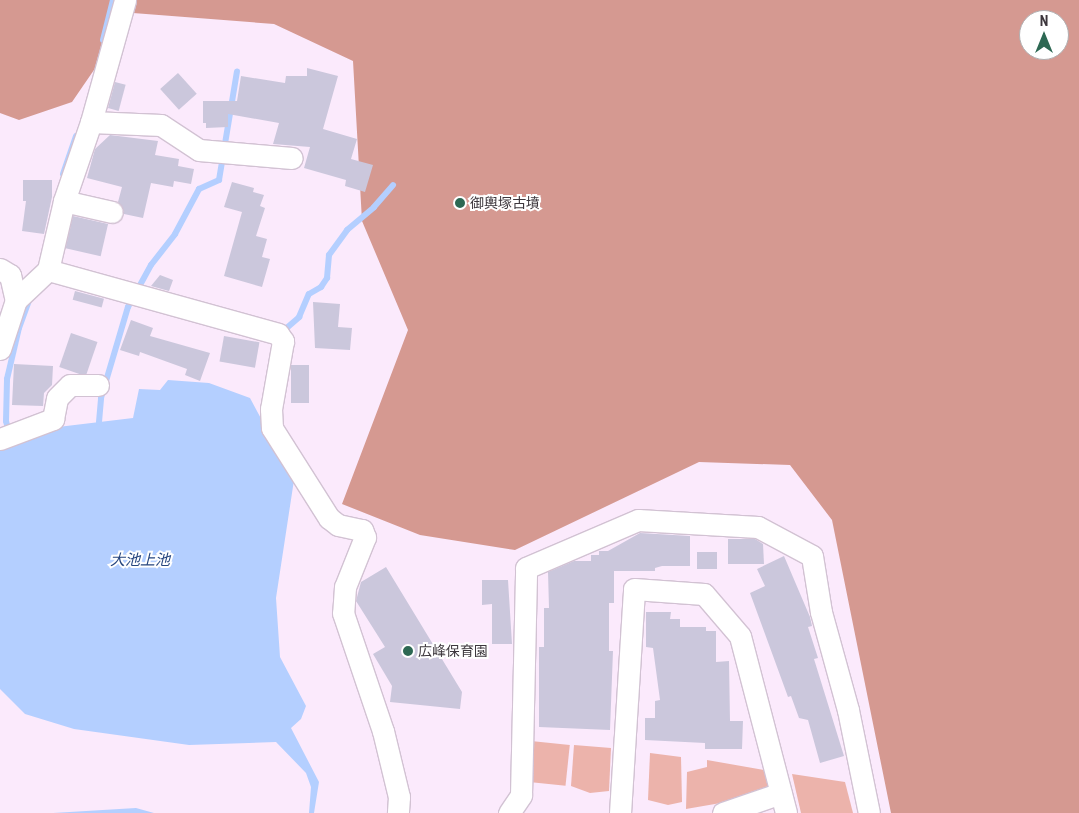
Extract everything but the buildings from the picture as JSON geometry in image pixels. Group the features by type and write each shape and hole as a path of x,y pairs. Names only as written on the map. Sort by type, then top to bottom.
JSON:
{"street":[{"path":"0,348 16,300 48,270 64,201 91,122 125,0"},
{"path":"91,122 162,125 199,150 292,158"},
{"path":"64,201 112,212"},
{"path":"0,269 10,276 16,300"},
{"path":"48,270 278,334 283,341 271,409 272,428 329,518 338,525 362,530 365,537 345,587 343,613 383,731 399,797 398,813"},
{"path":"0,439 53,420 57,398 70,385 98,385"},
{"path":"509,813 521,795 526,568 638,520 758,527 812,556 821,612 848,710 869,813"},
{"path":"620,813 634,589 704,594 740,636 784,803 723,813"}],"shaded area":[{"path":"0,0 1079,0 1079,813 891,813 832,520 790,465 699,462 515,550 420,535 342,504 408,330 362,221 353,61 274,24 133,13 72,102 19,120 0,113"},
{"path":"531,741 570,745 566,786 527,782"},
{"path":"574,745 611,748 609,791 590,793 571,786"},
{"path":"650,753 681,757 682,802 668,805 648,800"},
{"path":"707,760 764,770 768,785 761,796 686,809 687,772 707,767"},
{"path":"792,774 845,782 853,813 801,813"}],"water":[{"name":"大池上池","path":"168,380 209,383 250,398 294,480 276,598 280,657 306,706 301,719 291,728 319,782 314,813 309,813 311,787 306,773 276,742 189,745 74,729 25,714 0,689 0,445 58,427 133,418 139,389 160,390"},
{"path":"136,808 154,813 53,813"}],"waterway":[{"path":"103,40 113,0"},
{"path":"99,422 101,398 128,307 151,265 175,234 199,189 219,180 237,71"},
{"path":"63,174 76,136"},
{"path":"282,332 299,317 309,294 321,287 327,278 329,255 347,230 374,207 393,185"},
{"path":"9,433 6,421 7,379 19,328 30,297"}],"place":[{"name":"御輿塚古墳","path":"460,203"},
{"name":"広峰保育園","path":"408,651"}]}
